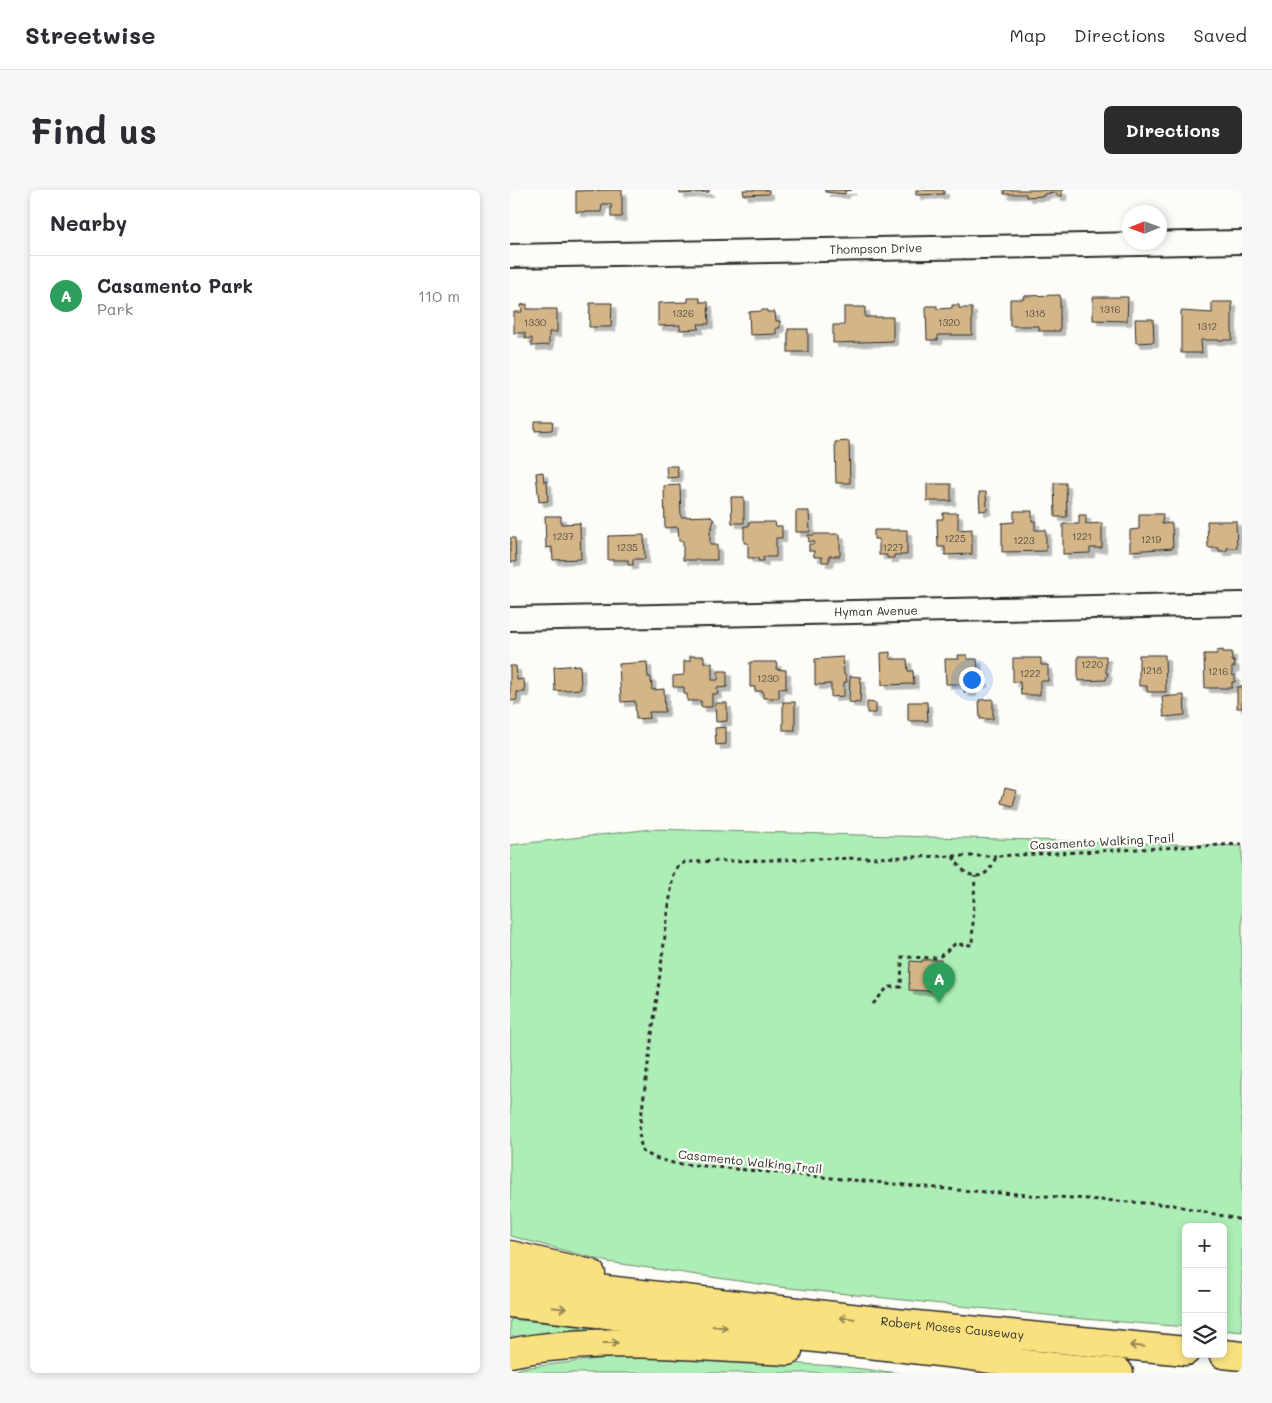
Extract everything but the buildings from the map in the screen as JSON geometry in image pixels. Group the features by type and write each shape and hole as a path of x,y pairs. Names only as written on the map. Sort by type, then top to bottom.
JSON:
{"highway":[{"path":"510,1255 719,1304"},
{"path":"510,1279 719,1304"},
{"path":"510,1304 956,1354 1034,1365 1119,1373"},
{"name":"Robert Moses Causeway","path":"719,1304 1182,1351"},
{"path":"510,1353 565,1345 612,1343 1034,1365"},
{"path":"1227,1354 1242,1356"}],"street":[{"name":"Thompson Drive","path":"510,256 1242,242"},
{"name":"Hyman Avenue","path":"510,618 1242,604"}],"path":[{"name":"Casamento Walking Trail","path":"1242,844 1229,843 996,856 685,862 677,868 673,875 639,1133 642,1151 655,1158 673,1163 958,1190 1173,1205 1242,1220"},
{"path":"953,856 965,874 975,876 987,873 994,864 996,856"},
{"path":"873,1004 888,987 900,987 902,957 938,958 955,944 972,945 975,876"}],"green space":[{"path":"652,829 1242,846 1242,1332 1227,1330 1227,1223 1182,1223 1182,1327 1084,1319 780,1287 608,1262 510,1236 510,845"},
{"path":"510,1319 596,1328 510,1342"},
{"path":"639,1354 836,1366 899,1373 510,1373 522,1368"}],"place":[{"name":"Casamento Park","path":"939,1003"}]}
